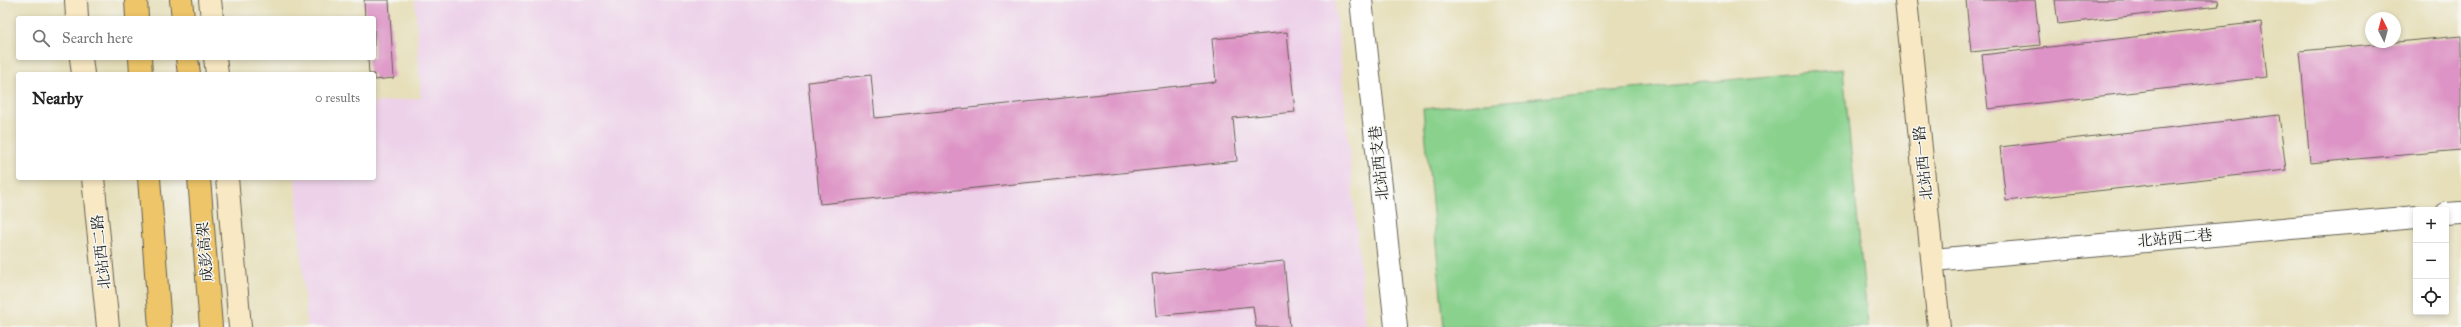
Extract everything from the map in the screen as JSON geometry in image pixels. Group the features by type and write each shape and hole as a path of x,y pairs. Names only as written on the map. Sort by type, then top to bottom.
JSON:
{"highway":[{"path":"136,0 137,16"},
{"path":"181,0 183,16"},
{"path":"140,60 141,72"},
{"path":"187,60 189,72"},
{"path":"149,180 160,327"},
{"name":"成彭高架","path":"199,180 211,327"}],"street":[{"path":"76,0 78,16"},
{"path":"210,0 212,16"},
{"name":"北站西支巷","path":"1361,0 1396,327"},
{"name":"北站西一路","path":"1906,0 1934,260 1939,327"},
{"path":"82,60 83,72"},
{"path":"215,60 217,72"},
{"name":"北站西二路","path":"93,180 108,327"},
{"path":"226,180 240,327"},
{"path":"2449,214 2461,213"},
{"name":"北站西二巷","path":"1934,260 2413,217"}],"shaded area":[{"path":"415,0 1335,0 1366,327 307,327 295,180 376,180 376,103 421,98"}],"green space":[{"path":"1843,69 1868,327 1444,327 1423,109"}],"building":[{"path":"364,0 389,0 394,78 376,80 376,72 369,72 368,60 376,60 376,16 365,16"},
{"path":"1966,0 2035,0 2040,45 1971,52"},
{"path":"2055,0 2218,0 2219,6 2058,24"},
{"path":"2261,22 2267,77 1988,109 1982,55"},
{"path":"1287,32 1295,112 1233,118 1237,161 820,204 808,82 871,75 875,118 1216,82 1212,39"},
{"path":"2461,36 2461,150 2310,163 2300,51 2365,45 2365,48 2401,48 2401,42"},
{"path":"2279,115 2286,170 2006,201 2000,147"},
{"path":"1284,261 1290,327 1256,327 1253,306 1156,316 1152,274"}]}
